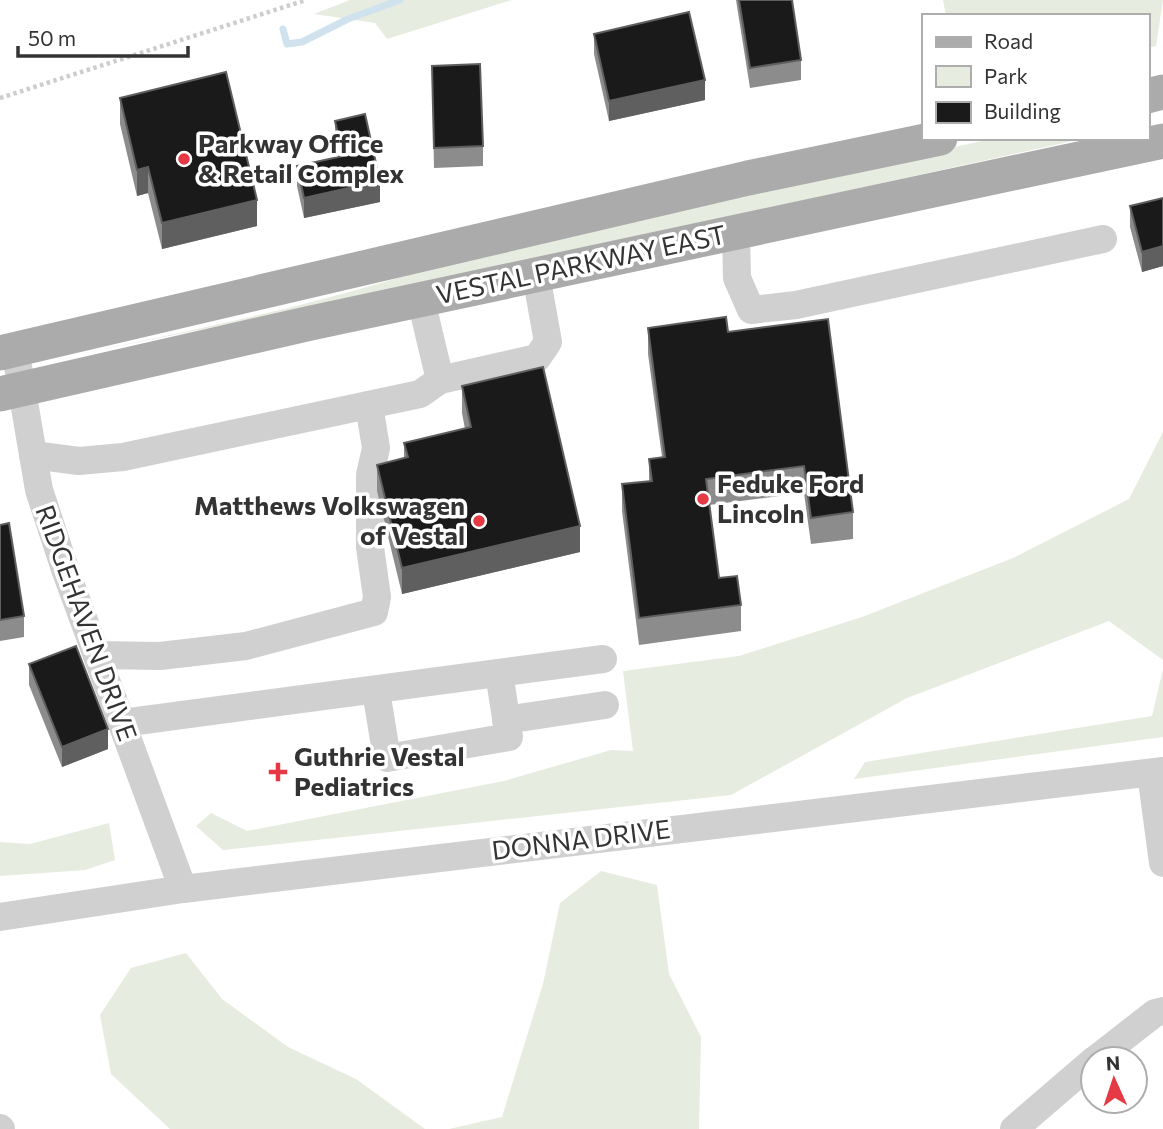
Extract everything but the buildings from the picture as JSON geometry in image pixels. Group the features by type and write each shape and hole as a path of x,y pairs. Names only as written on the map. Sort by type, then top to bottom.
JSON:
{"main road":[{"name":"VESTAL PARKWAY EAST","path":"7,351 748,178 930,140"},
{"name":"VESTAL PARKWAY EAST","path":"10,392 421,300 1163,141"}],"street":[{"path":"736,232 737,278 751,310 796,305 1103,239"},
{"path":"33,456 79,461 124,457 420,394 440,380 537,358 548,342 536,275"},
{"path":"421,300 440,380"},
{"name":"RIDGEHAVEN DRIVE","path":"7,351 10,392 33,456 43,502 183,889"},
{"path":"97,655 160,656 246,646 374,611 377,597 370,547 370,475 376,448 369,405"},
{"path":"122,723 603,659"},
{"path":"499,673 508,729"},
{"path":"376,691 387,758 605,705"},
{"path":"1157,772 1163,863"},
{"name":"DONNA DRIVE","path":"0,917 183,889 1157,772"},
{"path":"1113,1045 1155,1013 1163,1011"},
{"path":"1014,1129 1079,1073"}],"path":[{"path":"0,98 306,0"}],"green space":[{"path":"350,0 512,0 387,39 375,23 314,14"},
{"path":"943,0 1163,0 1156,46 1149,48 1149,14 946,14"},
{"path":"986,140 1077,140 398,290 65,357 313,302 459,258"},
{"path":"1163,432 1163,660 1109,621 907,698 731,795 223,850 196,826 211,813 247,831 504,781 611,750 633,751 623,671 739,656 862,617 1013,558 1129,499"},
{"path":"1163,669 1163,737 854,779 865,762 1152,716"},
{"path":"109,823 115,860 85,870 0,876 0,842 30,844"},
{"path":"601,871 657,885 669,974 701,1037 699,1129 449,1129 502,1117 543,984 560,903"},
{"path":"186,953 222,999 288,1047 356,1079 425,1129 170,1129 111,1074 100,1015 131,968"}],"waterway":[{"path":"283,29 287,44 302,42 348,19 400,0"}],"place":[{"name":"Parkway Office & Retail Complex","path":"184,159"},
{"name":"Feduke Ford Lincoln","path":"703,499"},
{"name":"Matthews Volkswagen of Vestal","path":"479,521"},
{"name":"Guthrie Vestal Pediatrics","path":"278,772"}]}
